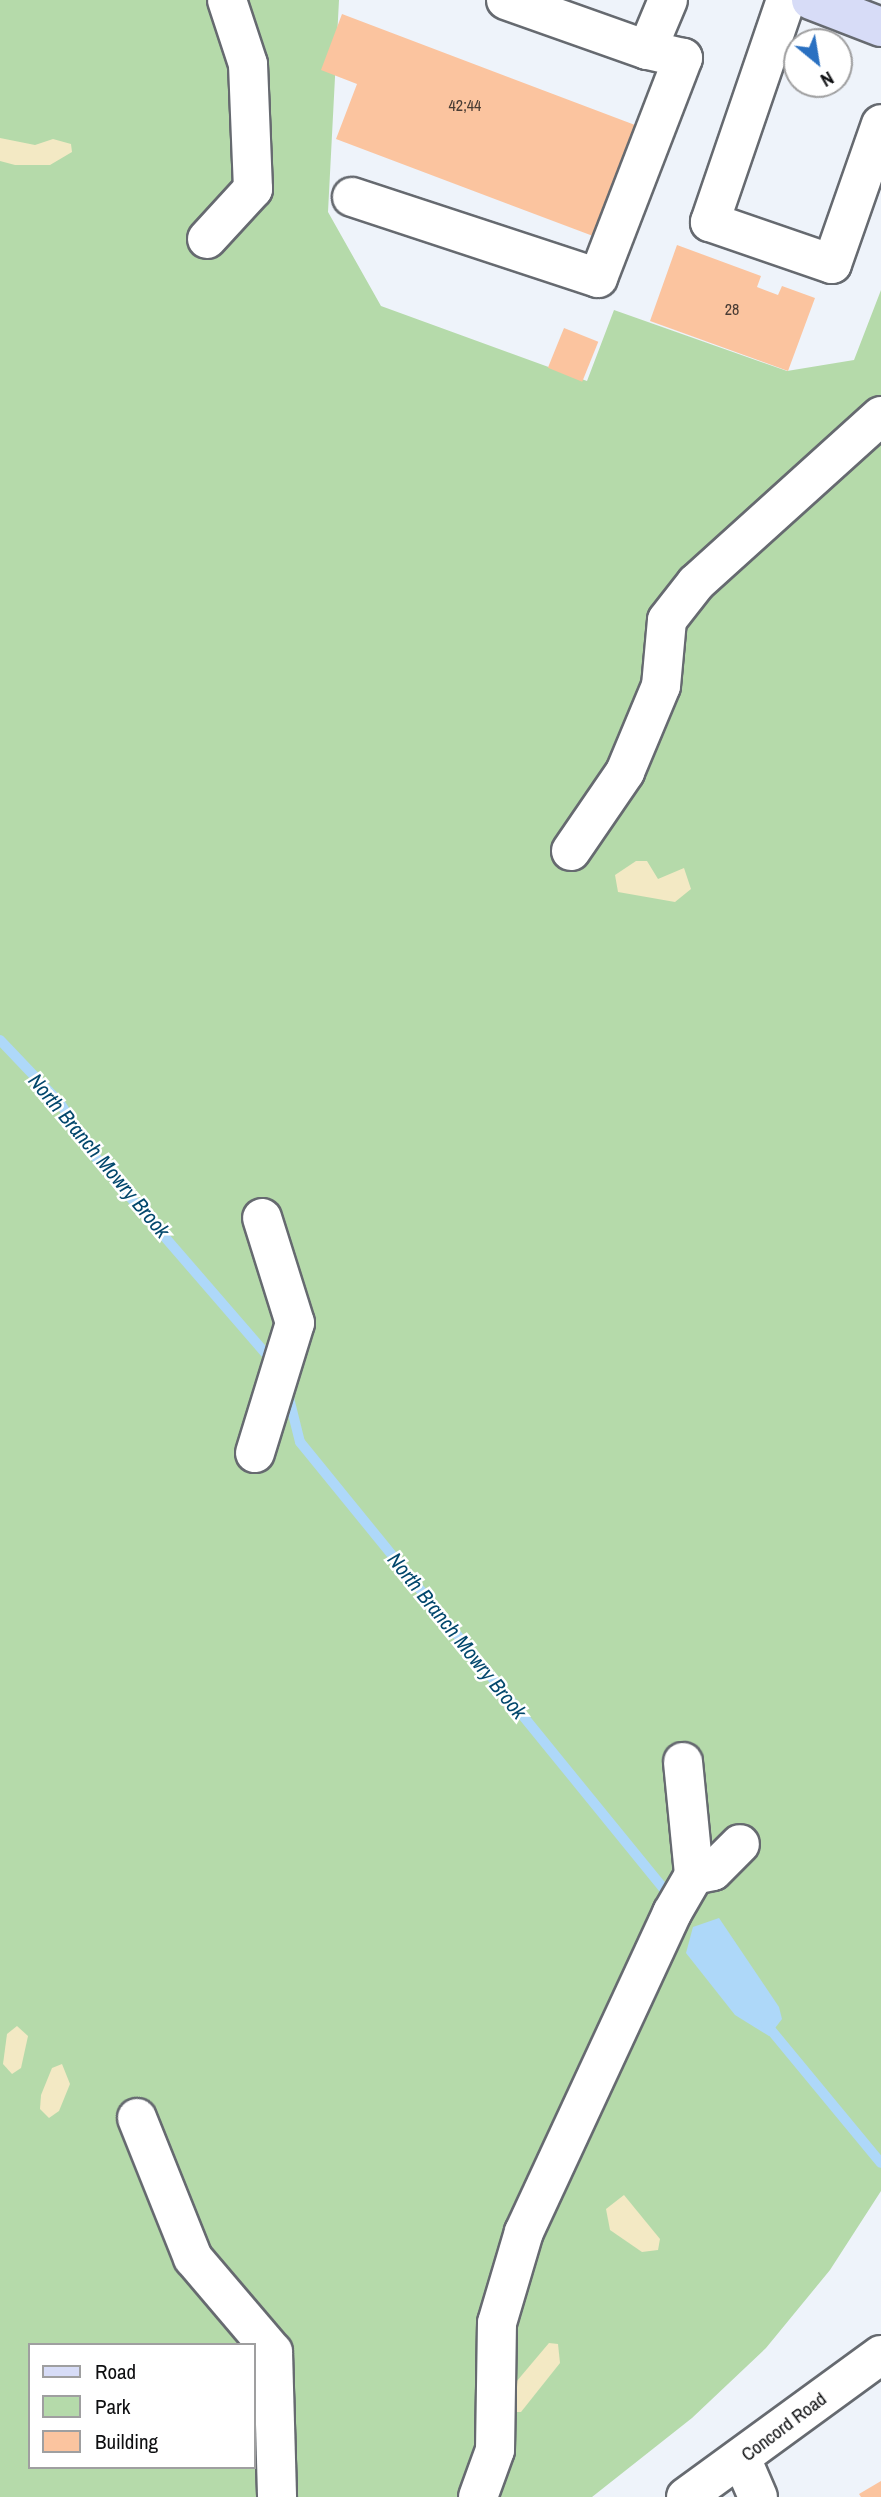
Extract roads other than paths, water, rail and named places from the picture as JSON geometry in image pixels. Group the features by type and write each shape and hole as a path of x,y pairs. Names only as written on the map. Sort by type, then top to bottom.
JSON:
{"main road":[{"path":"834,4 881,27"}],"street":[{"path":"207,239 253,189 247,64 227,0"},
{"path":"352,197 598,278 683,58 647,50 506,0"},
{"path":"647,50 668,0"},
{"path":"786,0 709,222 832,264 881,124"},
{"path":"571,851 630,760 661,686 667,620 725,556 881,416"},
{"path":"255,1454 295,1323 262,1218"},
{"path":"478,2497 495,2450 497,2323 524,2232 685,1891 683,1762"},
{"path":"685,1891 713,1871 740,1844"},
{"path":"137,2118 193,2258 273,2352 277,2497"},
{"name":"Concord Road","path":"686,2497 742,2460 881,2355"},
{"path":"742,2460 758,2497"}],"water":[{"path":"719,1918 779,2007 782,2019 769,2036 735,2015 686,1953 693,1927"}],"waterway":[{"name":"North Branch Mowry Brook","path":"0,1040 60,1103 92,1153 274,1363"},
{"name":"North Branch Mowry Brook","path":"289,1398 300,1442 672,1899"},
{"name":"North Branch Mowry Brook","path":"766,2024 881,2163"}]}
